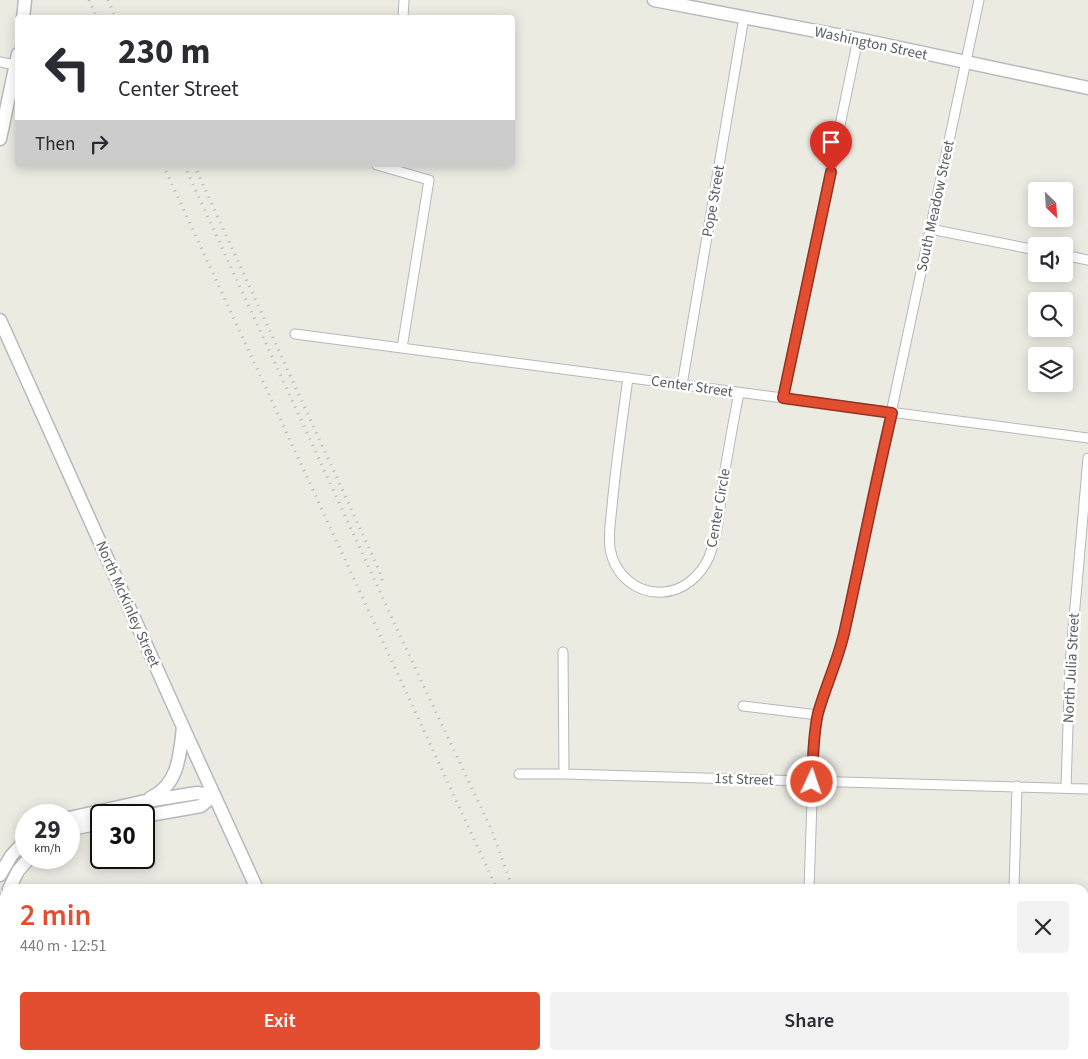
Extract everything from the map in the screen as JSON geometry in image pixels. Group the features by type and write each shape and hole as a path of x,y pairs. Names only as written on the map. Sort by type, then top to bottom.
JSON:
{"street":[{"path":"24,15 25,0"},
{"path":"403,15 404,0"},
{"name":"Washington Street","path":"654,0 1088,88"},
{"name":"South Meadow Street","path":"809,884 814,741 818,714 845,631 979,0"},
{"name":"Pope Street","path":"682,385 744,17"},
{"path":"783,398 858,40"},
{"path":"0,62 15,59"},
{"path":"0,140 15,64"},
{"path":"384,167 429,180 402,348"},
{"path":"930,229 1028,248"},
{"path":"1073,257 1088,260"},
{"name":"North McKinley Street","path":"0,320 255,884"},
{"name":"Center Street","path":"295,334 1088,438"},
{"name":"Center Circle","path":"628,378 614,488 610,548 617,568 623,576 641,589 652,592 672,591 690,582 700,571 708,557 717,523 728,449 739,393"},
{"name":"North Julia Street","path":"1066,788 1070,664 1088,458"},
{"path":"563,652 564,774"},
{"path":"743,706 818,714"},
{"path":"141,802 154,796 170,782 178,764 183,727"},
{"name":"1st Street","path":"519,774 1088,789"},
{"path":"1014,884 1017,786"},
{"path":"80,816 141,802 197,793 214,794"},
{"path":"155,814 201,806 214,794"},
{"path":"0,875 15,852"},
{"path":"12,884 20,869"}],"railway":[{"path":"89,0 96,15"},
{"path":"108,0 115,15"},
{"path":"164,167 495,884"},
{"path":"185,167 492,831 511,884"},
{"path":"195,167 379,570 384,586"}],"route":[{"path":"812,782 814,741 818,714 845,631 873,494 892,413 783,398 831,172"}]}
